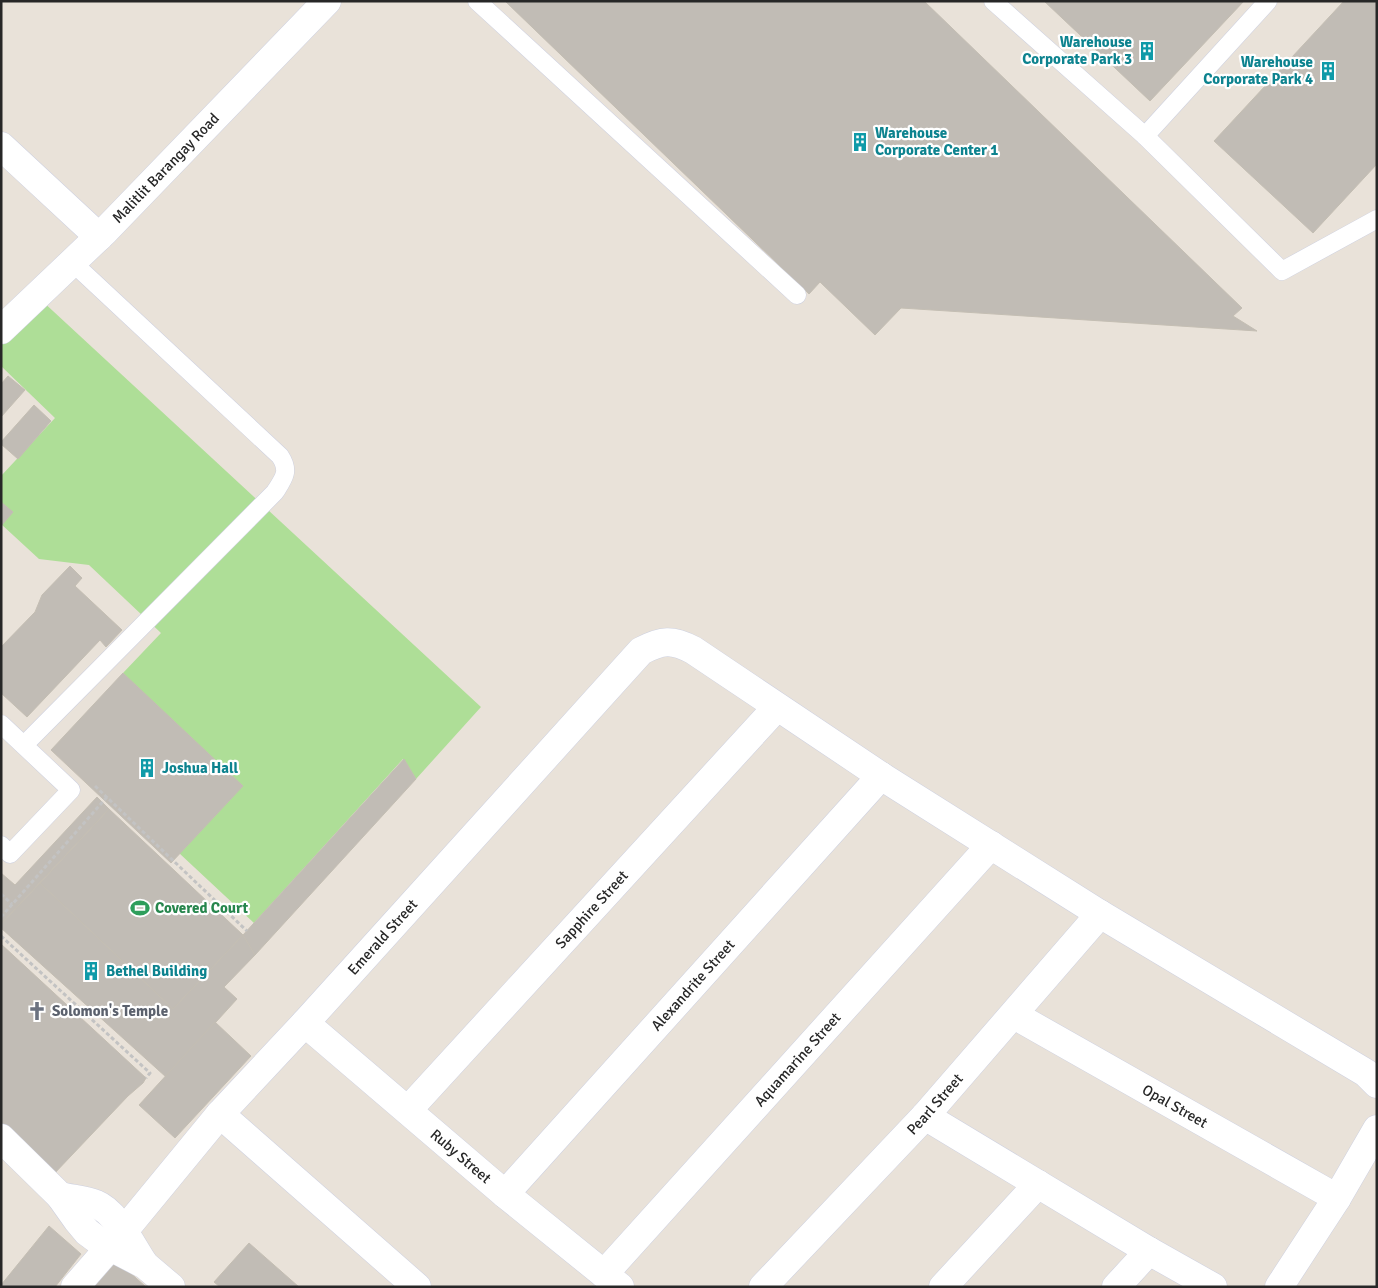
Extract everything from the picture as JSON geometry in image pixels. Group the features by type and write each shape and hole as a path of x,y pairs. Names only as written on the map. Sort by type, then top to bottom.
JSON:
{"street":[{"name":"Malitlit Barangay Road","path":"1,330 98,237 327,1"},
{"path":"1,146 98,237"},
{"name":"Emerald Street","path":"76,1287 220,1114 305,1023 642,651 654,644 668,641 680,643 777,707"},
{"path":"777,707 881,776 1100,914 1366,1073 1377,1084"},
{"name":"Sapphire Street","path":"408,1110 777,707"},
{"name":"Alexandrite Street","path":"505,1194 881,776"},
{"name":"Aquamarine Street","path":"612,1280 991,845"},
{"name":"Pearl Street","path":"763,1287 926,1116 1100,914"},
{"name":"Opal Street","path":"1014,1015 1337,1198"},
{"name":"Ruby Street","path":"305,1023 505,1194 612,1280"},
{"path":"220,1114 417,1287"},
{"path":"926,1116 1149,1251 1213,1287"},
{"path":"1279,1287 1337,1198 1377,1129"},
{"path":"1,1138 60,1196 94,1203 106,1210 116,1222 116,1240 171,1287"},
{"path":"943,1287 1038,1184"},
{"path":"1116,1287 1149,1251"}],"lane":[{"path":"477,1 797,295"},
{"path":"993,1 1144,136 1282,270 1377,219"},
{"path":"1144,136 1268,1"},
{"path":"24,745 275,492 286,473 285,464 280,456 72,262"},
{"path":"1,724 71,790 10,854 1,846"}],"path":[{"path":"94,785 245,929 240,932"},
{"path":"1,917 107,797"},
{"path":"1,894 12,904"},
{"path":"1,936 150,1073 146,1078"}],"green space":[{"path":"40,299 481,707 416,779 403,759 254,923 179,853 123,673 161,633 89,565 39,559 1,524 1,476 55,418 1,366 1,333"}],"building":[{"name":"Warehouse Corporate Center 1","path":"505,1 924,1 1242,308 1233,316 1257,331 901,308 875,335 820,282 809,294"},
{"name":"Warehouse Corporate Park 3","path":"1044,1 1244,1 1150,101"},
{"name":"Warehouse Corporate Park 4","path":"1344,1 1377,1 1377,164 1313,233 1214,141"},
{"path":"8,376 25,390 1,417 1,384"},
{"path":"34,405 51,421 18,459 1,442"},
{"path":"1,502 13,512 1,526"},
{"path":"70,566 82,578 75,586 122,630 106,647 100,640 27,717 1,693 1,647 35,612 42,595"},
{"name":"Joshua Hall","path":"123,673 243,786 171,863 51,750"},
{"path":"404,759 416,779 255,955 243,935"},
{"path":"97,797 109,809 1,924 1,908 3,906 1,904 1,873 15,885"},
{"name":"Covered Court","path":"109,809 243,935 173,1009 40,883"},
{"name":"Bethel Building","path":"40,883 173,1009 243,935 255,955 224,987 237,999 166,1077 1,928 1,924"},
{"name":"Solomon's Temple","path":"1,944 146,1078 52,1176 1,1129"},
{"path":"215,1022 251,1056 175,1138 139,1105"},
{"path":"49,1226 81,1254 55,1287 1,1287 1,1285"},
{"path":"249,1243 299,1287 220,1287 214,1282"},
{"path":"117,1261 146,1287 94,1287"}],"place":[{"name":"Warehouse Corporate Park 3","path":"1147,51"},
{"name":"Warehouse Corporate Park 4","path":"1328,71"},
{"name":"Warehouse Corporate Center 1","path":"860,142"},
{"name":"Joshua Hall","path":"147,768"},
{"name":"Covered Court","path":"140,908"},
{"name":"Bethel Building","path":"91,971"},
{"name":"Solomon's Temple","path":"37,1011"}]}
